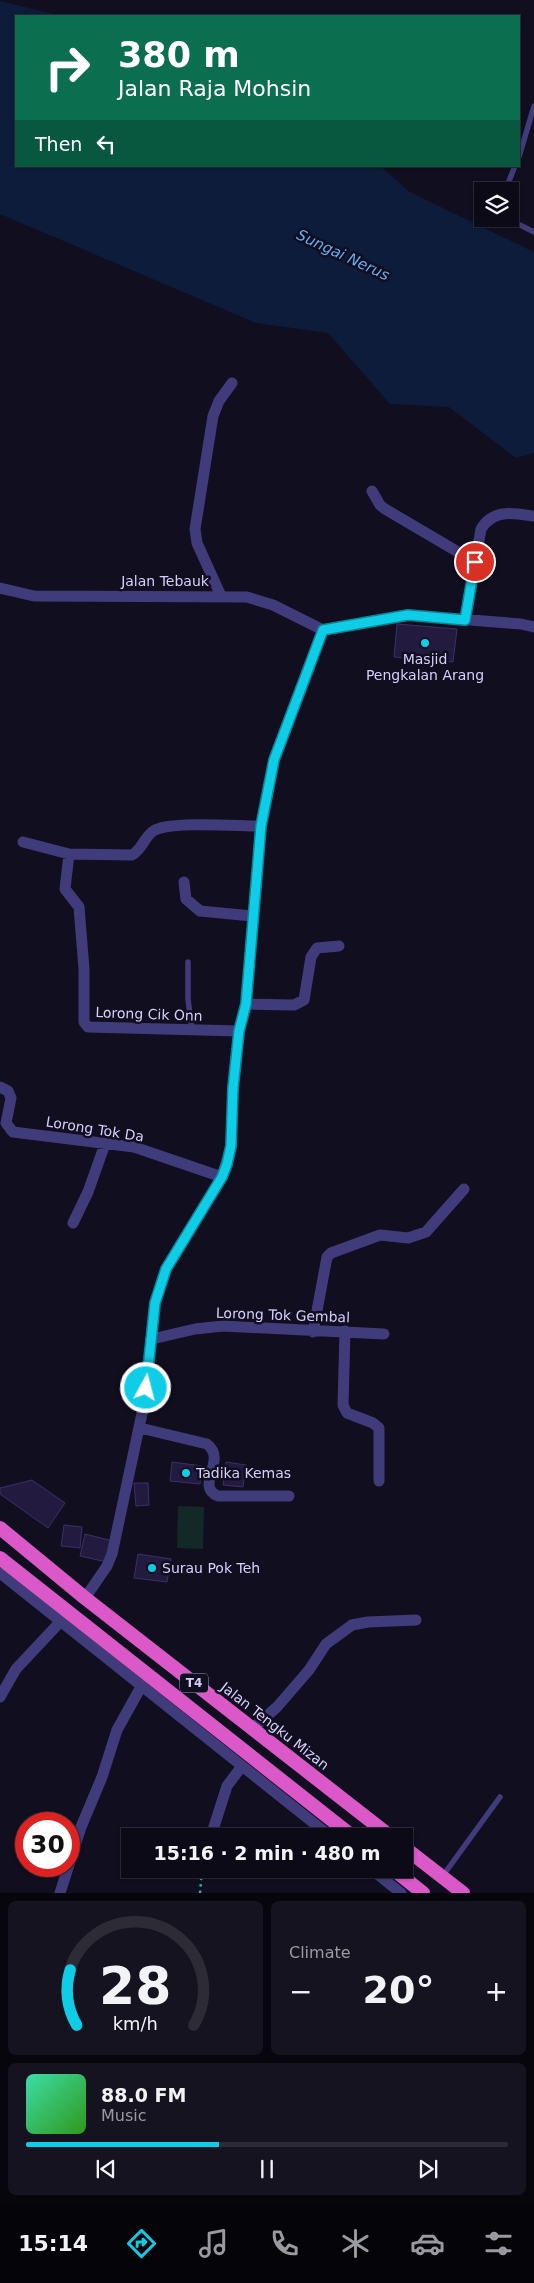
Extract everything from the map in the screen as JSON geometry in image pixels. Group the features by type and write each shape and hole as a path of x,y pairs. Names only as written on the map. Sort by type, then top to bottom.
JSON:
{"highway":[{"name":"Jalan Tengku Mizan","path":"0,1528 85,1598 380,1828"},
{"name":"T4","path":"0,1558 342,1828"},
{"path":"413,1854 463,1893"},
{"path":"404,1878 423,1893"}],"street":[{"path":"221,596 197,543 195,529 213,416 219,401 232,383"},
{"path":"372,491 380,505 385,509 475,562"},
{"path":"465,620 481,529 484,524 502,513 509,512 532,516"},
{"name":"Jalan Tebauk","path":"0,588 34,596 247,597 273,605 323,630"},
{"path":"85,1598 107,1566 112,1554 140,1428 155,1303 166,1269 222,1177 231,1146 233,1088 239,1031 246,1004 261,826 274,760 323,630 408,615 521,624 534,627"},
{"path":"23,842 69,854 132,855 138,852 146,836 157,829 194,825 261,826"},
{"name":"Lorong Cik Onn","path":"69,854 65,889 79,906 84,969 84,1022 88,1027 239,1031"},
{"path":"184,882 186,899 200,911 252,916"},
{"path":"246,1004 294,1004 304,1000 311,957 317,948 339,946"},
{"name":"Lorong Tok Da","path":"0,1087 8,1091 11,1098 6,1123 13,1132 134,1148 222,1177"},
{"path":"73,1223 88,1192 105,1144"},
{"path":"313,1332 327,1257 331,1253 380,1235 408,1238 426,1232 464,1189"},
{"name":"Lorong Tok Gembal","path":"152,1339 223,1326 313,1332 345,1331 384,1334"},
{"path":"345,1331 343,1405 346,1413 373,1423 379,1428 379,1481"},
{"path":"140,1428 207,1444 213,1448 216,1456 209,1484 214,1494 218,1496 289,1496"},
{"path":"0,1573 320,1828"},
{"path":"252,1729 276,1707 310,1670 326,1644 352,1626 368,1622 416,1620"},
{"path":"0,1698 16,1669 60,1621"},
{"path":"60,1893 81,1827 102,1777 117,1730 142,1685"},
{"path":"214,1828 227,1786 242,1766"},
{"path":"382,1878 401,1893"}],"lane":[{"path":"520,154 534,106"},
{"path":"509,182 515,167"},
{"path":"519,224 534,232"},
{"path":"188,962 188,999 192,1030"},
{"path":"442,1876 500,1797"}],"path":[{"path":"200,1893 201,1878"}],"green space":[{"path":"178,1506 204,1507 203,1549 177,1548"}],"water":[{"name":"Sungai Nerus","path":"0,1 58,15 15,15 15,167 382,167 408,191 474,223 474,227 482,227 534,252 534,453 516,458 449,407 390,404 328,333 256,323 0,214"}],"building":[{"name":"Masjid Pengkalan Arang","path":"397,624 457,629 453,662 394,657"},
{"name":"Tadika Kemas","path":"172,1462 202,1466 200,1484 170,1481"},
{"path":"226,1462 246,1465 243,1487 223,1485"},
{"path":"32,1480 65,1503 48,1528 0,1494 0,1488"},
{"path":"134,1483 148,1483 149,1505 136,1506"},
{"path":"64,1525 82,1527 80,1548 61,1546"},
{"path":"85,1534 113,1541 107,1562 80,1556"},
{"name":"Surau Pok Teh","path":"138,1554 171,1559 167,1582 134,1578"}],"place":[{"name":"Masjid Pengkalan Arang","path":"425,643"},
{"name":"Tadika Kemas","path":"186,1473"},
{"name":"Surau Pok Teh","path":"152,1568"}],"route":[{"path":"146,1388 155,1303 166,1269 222,1177 227,1164 231,1146 233,1088 239,1031 246,1004 261,826 274,760 323,630 408,615 465,620 475,562"}]}
